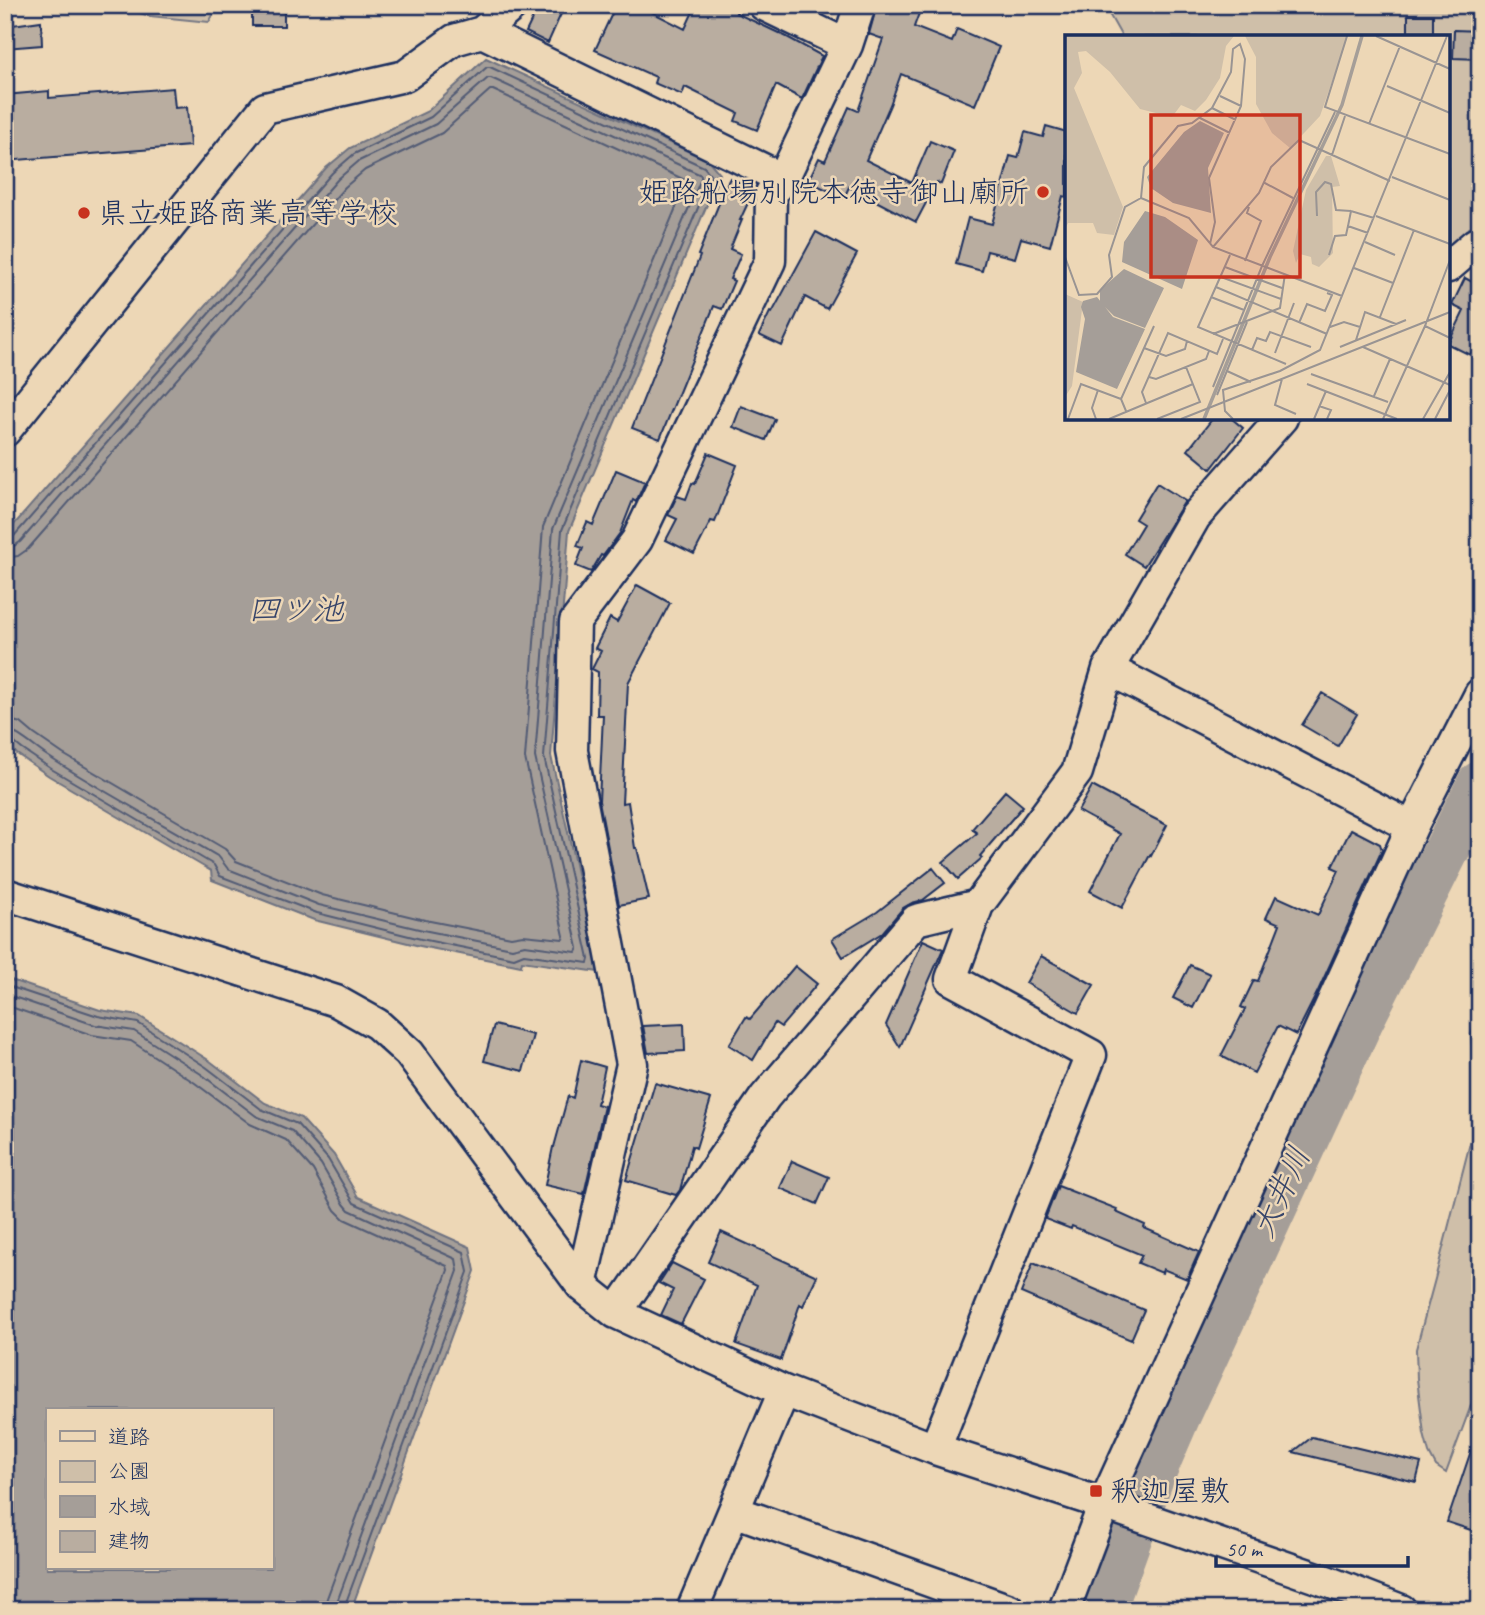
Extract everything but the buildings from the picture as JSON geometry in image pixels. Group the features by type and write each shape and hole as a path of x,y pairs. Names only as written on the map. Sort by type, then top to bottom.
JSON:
{"street":[{"path":"5,431 265,108 405,76 453,40 482,32 513,5"},
{"path":"764,5 847,45"},
{"path":"581,1285 632,1064 572,751 575,622 637,540 770,261 771,193 783,179 847,45 860,5"},
{"path":"482,32 783,179"},
{"path":"1450,265 1475,244 1480,247"},
{"path":"935,1449 1091,1055 951,979 978,905 1077,772 1108,668 1195,517 1280,420"},
{"path":"1108,668 1412,827"},
{"path":"1064,1610 1104,1504 1412,827 1480,694"},
{"path":"5,894 336,1001 377,1024 409,1053 581,1285 616,1313 784,1391 935,1449 1170,1528 1326,1596 1401,1610"},
{"path":"616,1313 765,1097 916,920 978,905"},
{"path":"692,1610 784,1391"},
{"path":"734,1511 1010,1610"}],"green space":[{"path":"113,5 219,5 209,22 150,16"},
{"path":"1104,5 1480,5 1480,249 1450,273 1450,35 1121,35"},
{"path":"1480,1010 1480,1381 1446,1473 1436,1466 1424,1434 1416,1349 1478,1112 1471,1035"}],"water":[{"name":"四ツ池","path":"486,58 709,161 720,174 569,531 551,756 599,972 522,961 521,966 420,946 314,920 212,880 211,871 49,776 5,743 5,535 326,168 350,148 428,111"},
{"path":"5,978 100,1010 139,1016 210,1061 265,1103 301,1118 334,1155 358,1197 470,1247 475,1271 351,1610 17,1610 5,1604"}],"waterway":[{"name":"大井川","path":"1103,1610 1150,1480 1178,1415 1360,1022 1480,784"}],"place":[{"name":"姫路船場別院本徳寺御山廟所","path":"1043,192"},
{"name":"県立姫路商業高等学校","path":"84,213"},
{"name":"釈迦屋敷","path":"1096,1491"}]}
